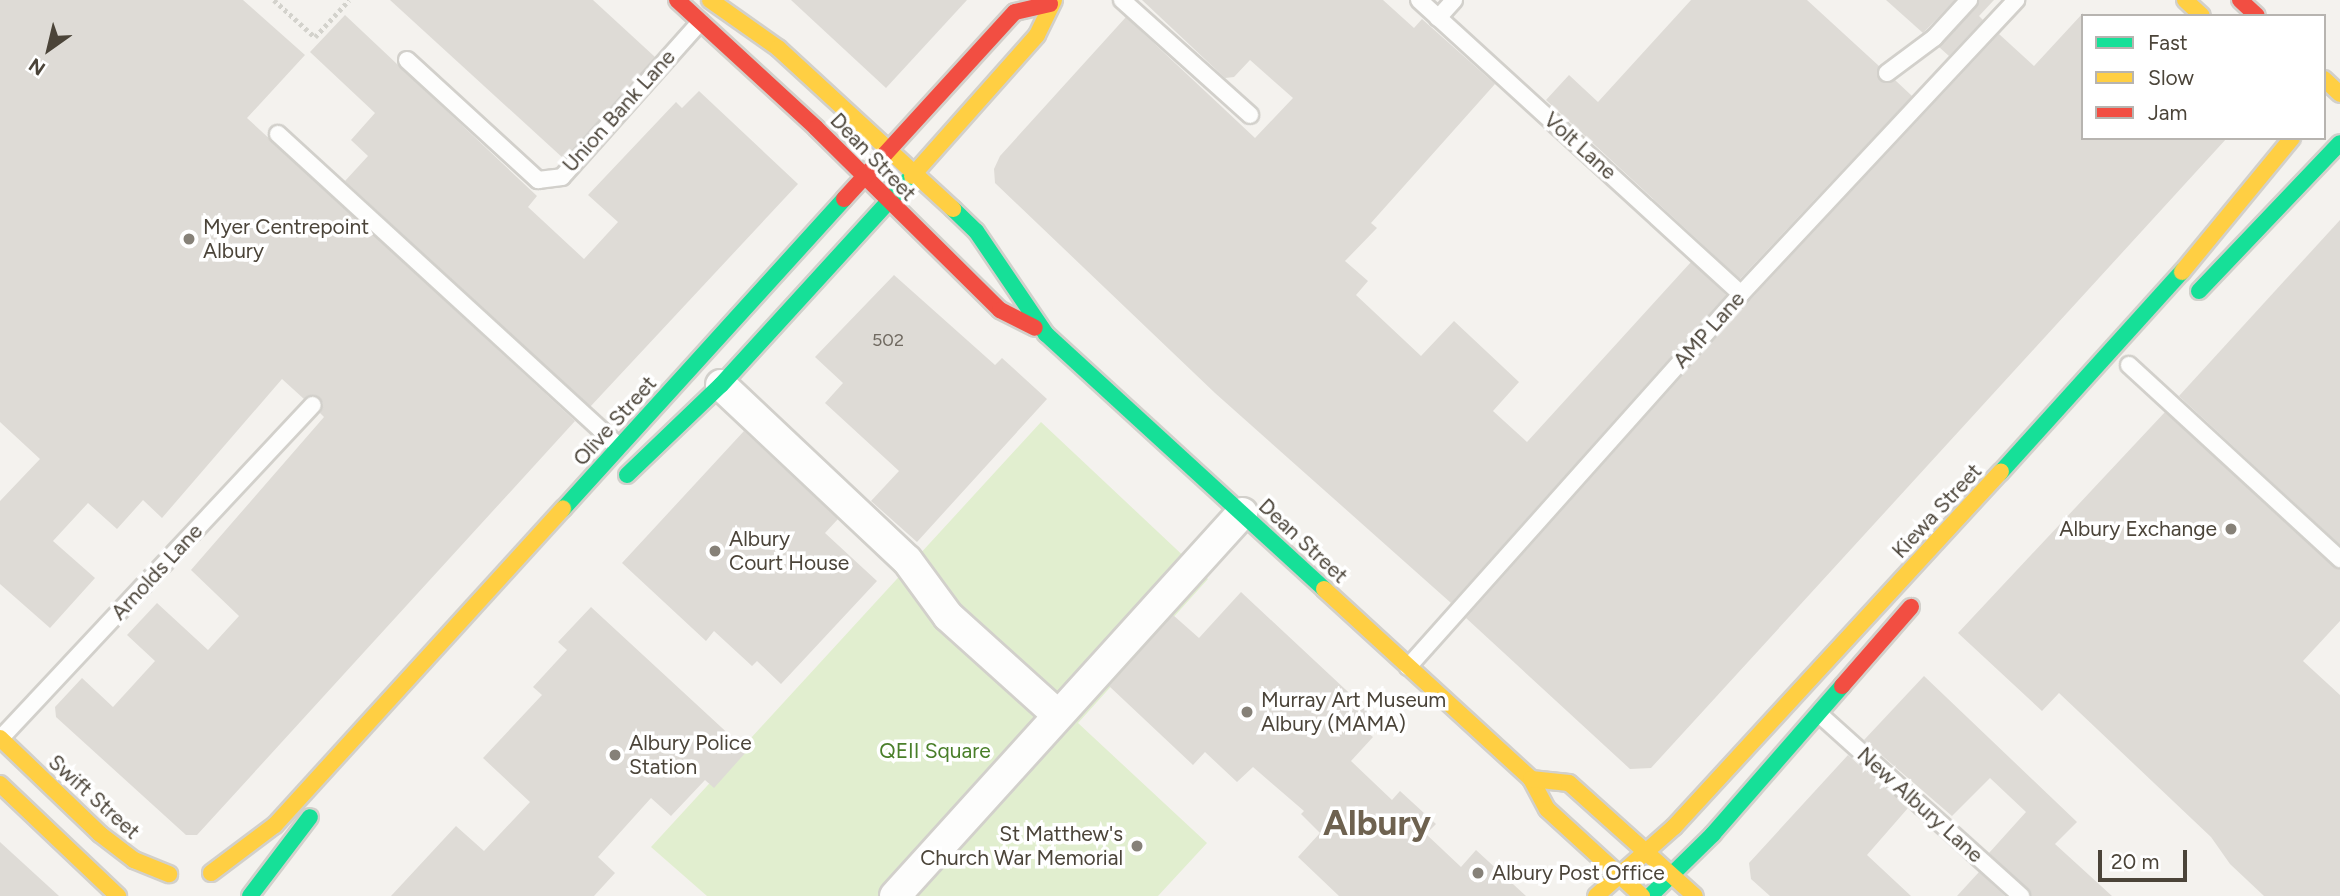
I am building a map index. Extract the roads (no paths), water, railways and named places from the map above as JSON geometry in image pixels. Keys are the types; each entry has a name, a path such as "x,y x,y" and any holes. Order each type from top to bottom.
{"street":[{"name":"Dean Street","path":"677,0 816,128 887,203 1000,310 1046,334"},
{"name":"Dean Street","path":"710,0 778,48 976,231 1046,334 1531,779 1547,809 1642,896"},
{"path":"2185,0 2200,14"},
{"path":"2240,0 2255,14"},
{"name":"Olive Street","path":"153,883 191,872 275,825 1014,12 1049,1"},
{"name":"Olive Street","path":"613,489 720,385 887,203 1037,35 1049,1"},
{"path":"2326,81 2340,94"},
{"path":"2186,304 2340,142 2326,129"},
{"name":"Kiewa Street","path":"1596,896 1617,873 1648,851 1797,694 2113,350 2208,244 2290,140"},
{"path":"2113,350 2129,365"},
{"path":"720,385 907,560 948,616 1058,715"},
{"path":"895,896 1242,513"},
{"path":"526,550 542,566"},
{"path":"1650,896 1674,876 1919,598"},
{"path":"1797,694 1819,714"},
{"name":"Swift Street","path":"0,739 100,834 134,860 191,872 242,896"},
{"path":"1531,779 1569,783 1648,851 1695,896"},
{"path":"0,784 118,896"},
{"path":"250,896 288,840 326,800"}],"lane":[{"path":"1122,0 1250,115"},
{"name":"Volt Lane","path":"1419,0 1741,293"},
{"path":"1437,18 1454,0"},
{"path":"1887,73 1934,37 1969,0"},
{"name":"AMP Lane","path":"1408,667 1741,293 2016,0"},
{"name":"Union Bank Lane","path":"407,60 538,180 562,177 701,22"},
{"path":"278,134 620,448"},
{"path":"2129,365 2340,559"},
{"name":"Arnolds Lane","path":"0,739 313,405"},
{"name":"New Albury Lane","path":"1819,714 2021,896"}],"place":[{"name":"Myer Centrepoint Albury","path":"189,239"},
{"name":"Albury Exchange","path":"2231,529"},
{"name":"Albury Court House","path":"715,551"},
{"name":"Murray Art Museum Albury (MAMA)","path":"1247,712"},
{"name":"Albury Police Station","path":"615,755"},
{"name":"St Matthew's Church War Memorial","path":"1137,846"},
{"name":"Albury Post Office","path":"1478,873"}],"district":[{"name":"Albury","path":"1377,823"}],"park label":[{"name":"QEII Square","path":"935,751"}]}
